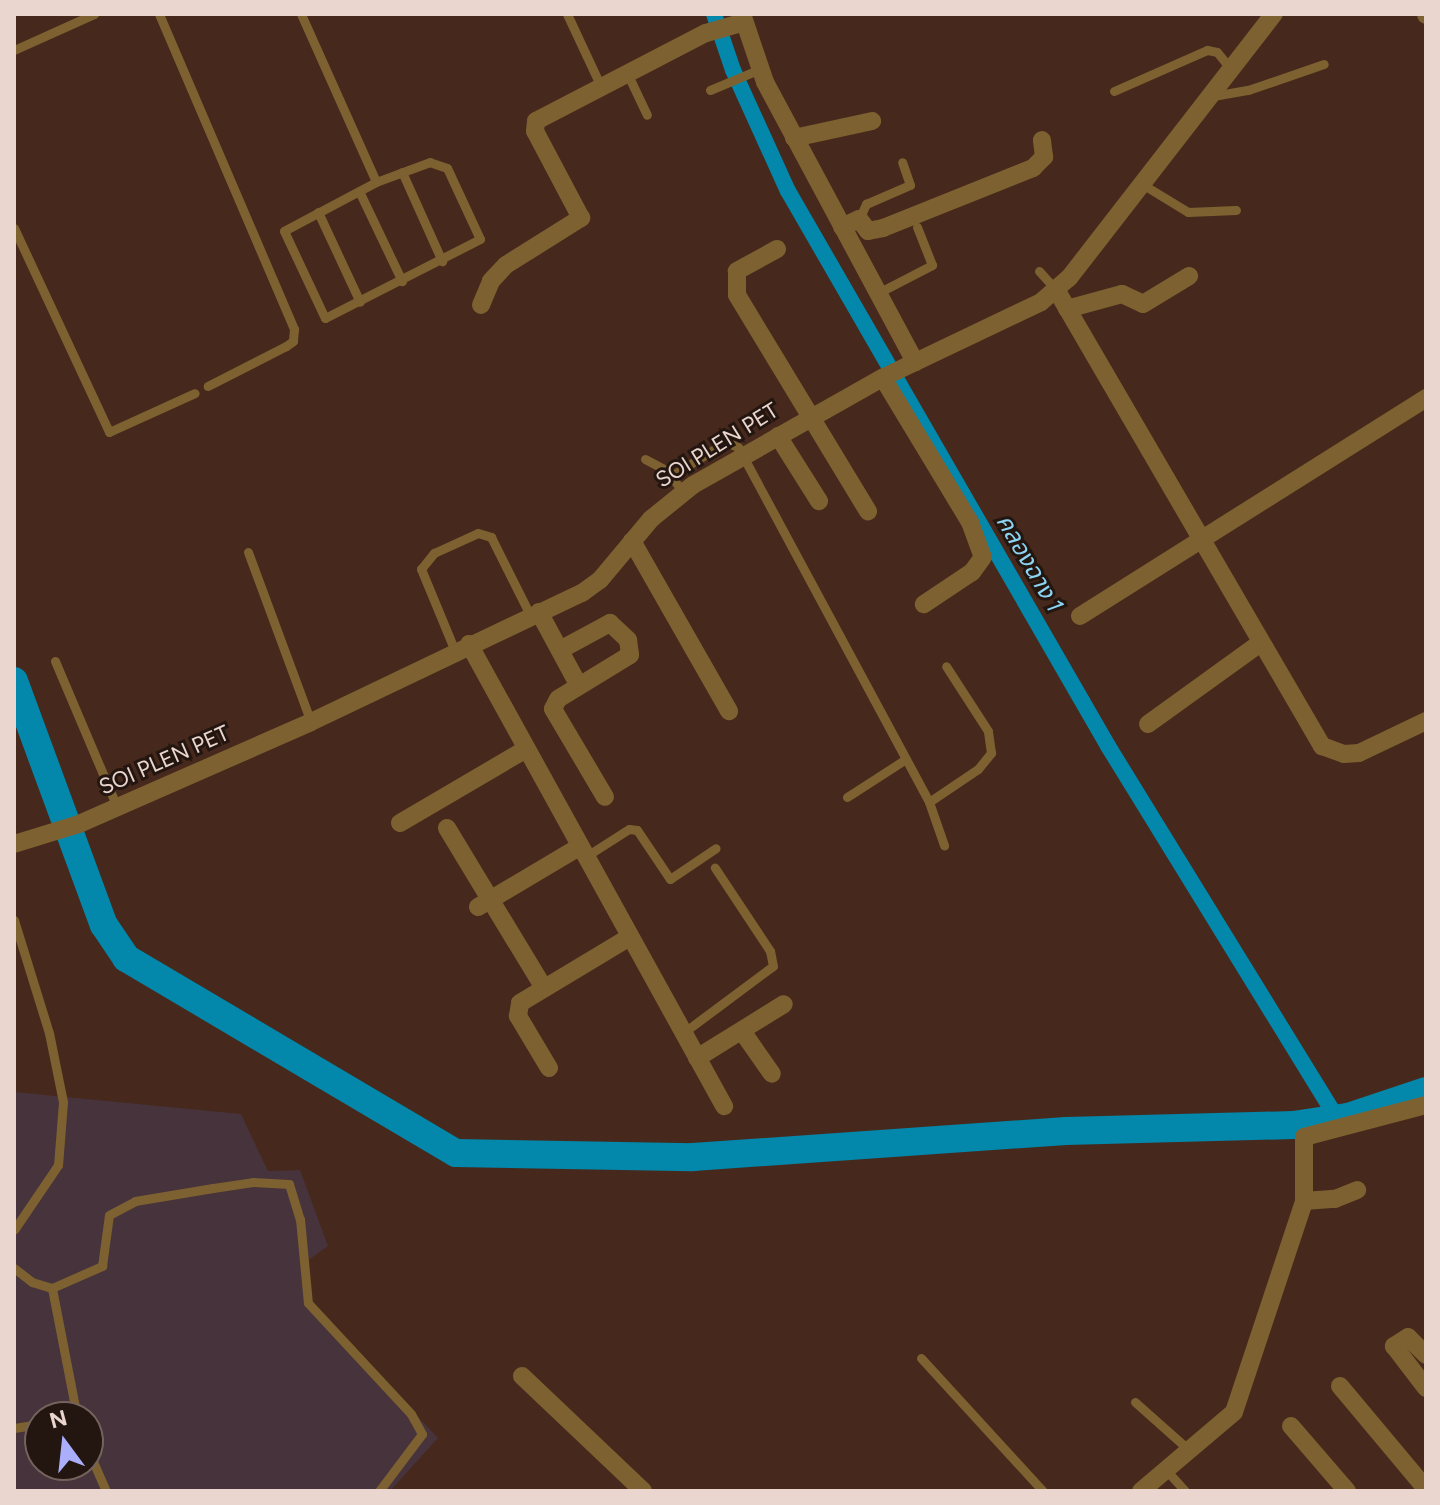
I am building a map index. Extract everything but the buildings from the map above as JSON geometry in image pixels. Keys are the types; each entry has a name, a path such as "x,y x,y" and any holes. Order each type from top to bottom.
{"street":[{"name":"SOI PLEN PET","path":"14,844 79,824 311,722 600,580 632,541 683,492 808,418 895,372 1020,314 1057,291 1274,14"},
{"path":"481,305 491,281 506,265 581,218 534,125 716,29 740,20 756,71 794,138 851,223 878,293 895,372 970,522 983,557 972,572 924,604"},
{"path":"794,138 872,121"},
{"path":"851,223 868,231 883,228 1033,168 1044,157 1042,140"},
{"path":"777,249 742,267 734,285 808,418 868,511"},
{"path":"1067,309 1122,294 1143,304 1189,276"},
{"path":"1057,291 1198,541 1314,736 1332,751 1359,753 1426,721"},
{"path":"1080,616 1426,398"},
{"path":"778,436 819,501"},
{"path":"632,541 729,711"},
{"path":"535,614 560,650 579,686"},
{"path":"560,650 610,623 628,640 630,655 579,686 553,709 605,797"},
{"path":"1148,724 1259,644"},
{"path":"462,648 526,749 724,1106"},
{"path":"400,823 526,749"},
{"path":"447,828 484,903 544,988"},
{"path":"484,903 582,852"},
{"path":"549,1068 517,1010 544,988 630,937"},
{"path":"697,1058 784,1004"},
{"path":"742,1031 772,1074"},
{"path":"1141,1491 1234,1412 1304,1201 1304,1137 1426,1105"},
{"path":"1304,1201 1335,1199 1357,1190"},
{"path":"1426,1355 1408,1337 1394,1346 1426,1388"},
{"path":"522,1376 643,1491"},
{"path":"1340,1386 1426,1489"},
{"path":"1291,1426 1347,1491"}],"lane":[{"path":"14,50 94,14"},
{"path":"159,14 294,329 293,341 286,346 208,386"},
{"path":"301,14 376,182"},
{"path":"567,14 597,78"},
{"path":"1114,91 1207,50 1217,52 1231,69"},
{"path":"1209,96 1248,90 1324,64"},
{"path":"710,90 756,71"},
{"path":"628,75 647,115"},
{"path":"430,162 447,168 480,236 479,242 331,318 322,316 291,254 284,231 376,182 430,162"},
{"path":"851,223 866,204 910,185 902,162"},
{"path":"402,172 442,261"},
{"path":"1142,184 1188,212 1236,210"},
{"path":"359,191 402,281"},
{"path":"318,212 360,302"},
{"path":"878,293 932,265 917,227"},
{"path":"14,228 105,428 114,432 195,393"},
{"path":"1039,271 1057,291"},
{"path":"671,476 726,442 744,456 929,802 944,845"},
{"path":"645,459 671,476 683,492"},
{"path":"462,648 421,569 445,548 478,533 491,537 535,614"},
{"path":"248,552 311,722"},
{"path":"55,661 117,807"},
{"path":"929,802 978,769 991,753 988,731 946,666"},
{"path":"847,797 906,759"},
{"path":"582,852 629,829 637,830 670,879 716,848"},
{"path":"683,1033 773,966 770,951 715,868"},
{"path":"14,920 49,1033 63,1102 58,1165 14,1230"},
{"path":"14,1268 32,1282 52,1288 102,1266 109,1215 118,1206 253,1182 289,1184 300,1219 308,1303 411,1414 422,1434 379,1491"},
{"path":"52,1288 74,1401"},
{"path":"921,1358 1043,1491"},
{"path":"1135,1402 1190,1451"},
{"path":"1167,1471 1185,1491"}],"shaded area":[{"path":"14,1092 241,1114 268,1171 300,1170 328,1246 307,1261 308,1301 438,1438 390,1491 14,1491"}],"waterway":[{"name":"คลองฉาง 1","path":"714,14 733,70 788,191 1108,746 1337,1118"},
{"path":"14,681 104,925 126,958 456,1153 693,1157 1066,1131 1293,1125 1348,1117 1426,1091"}]}
